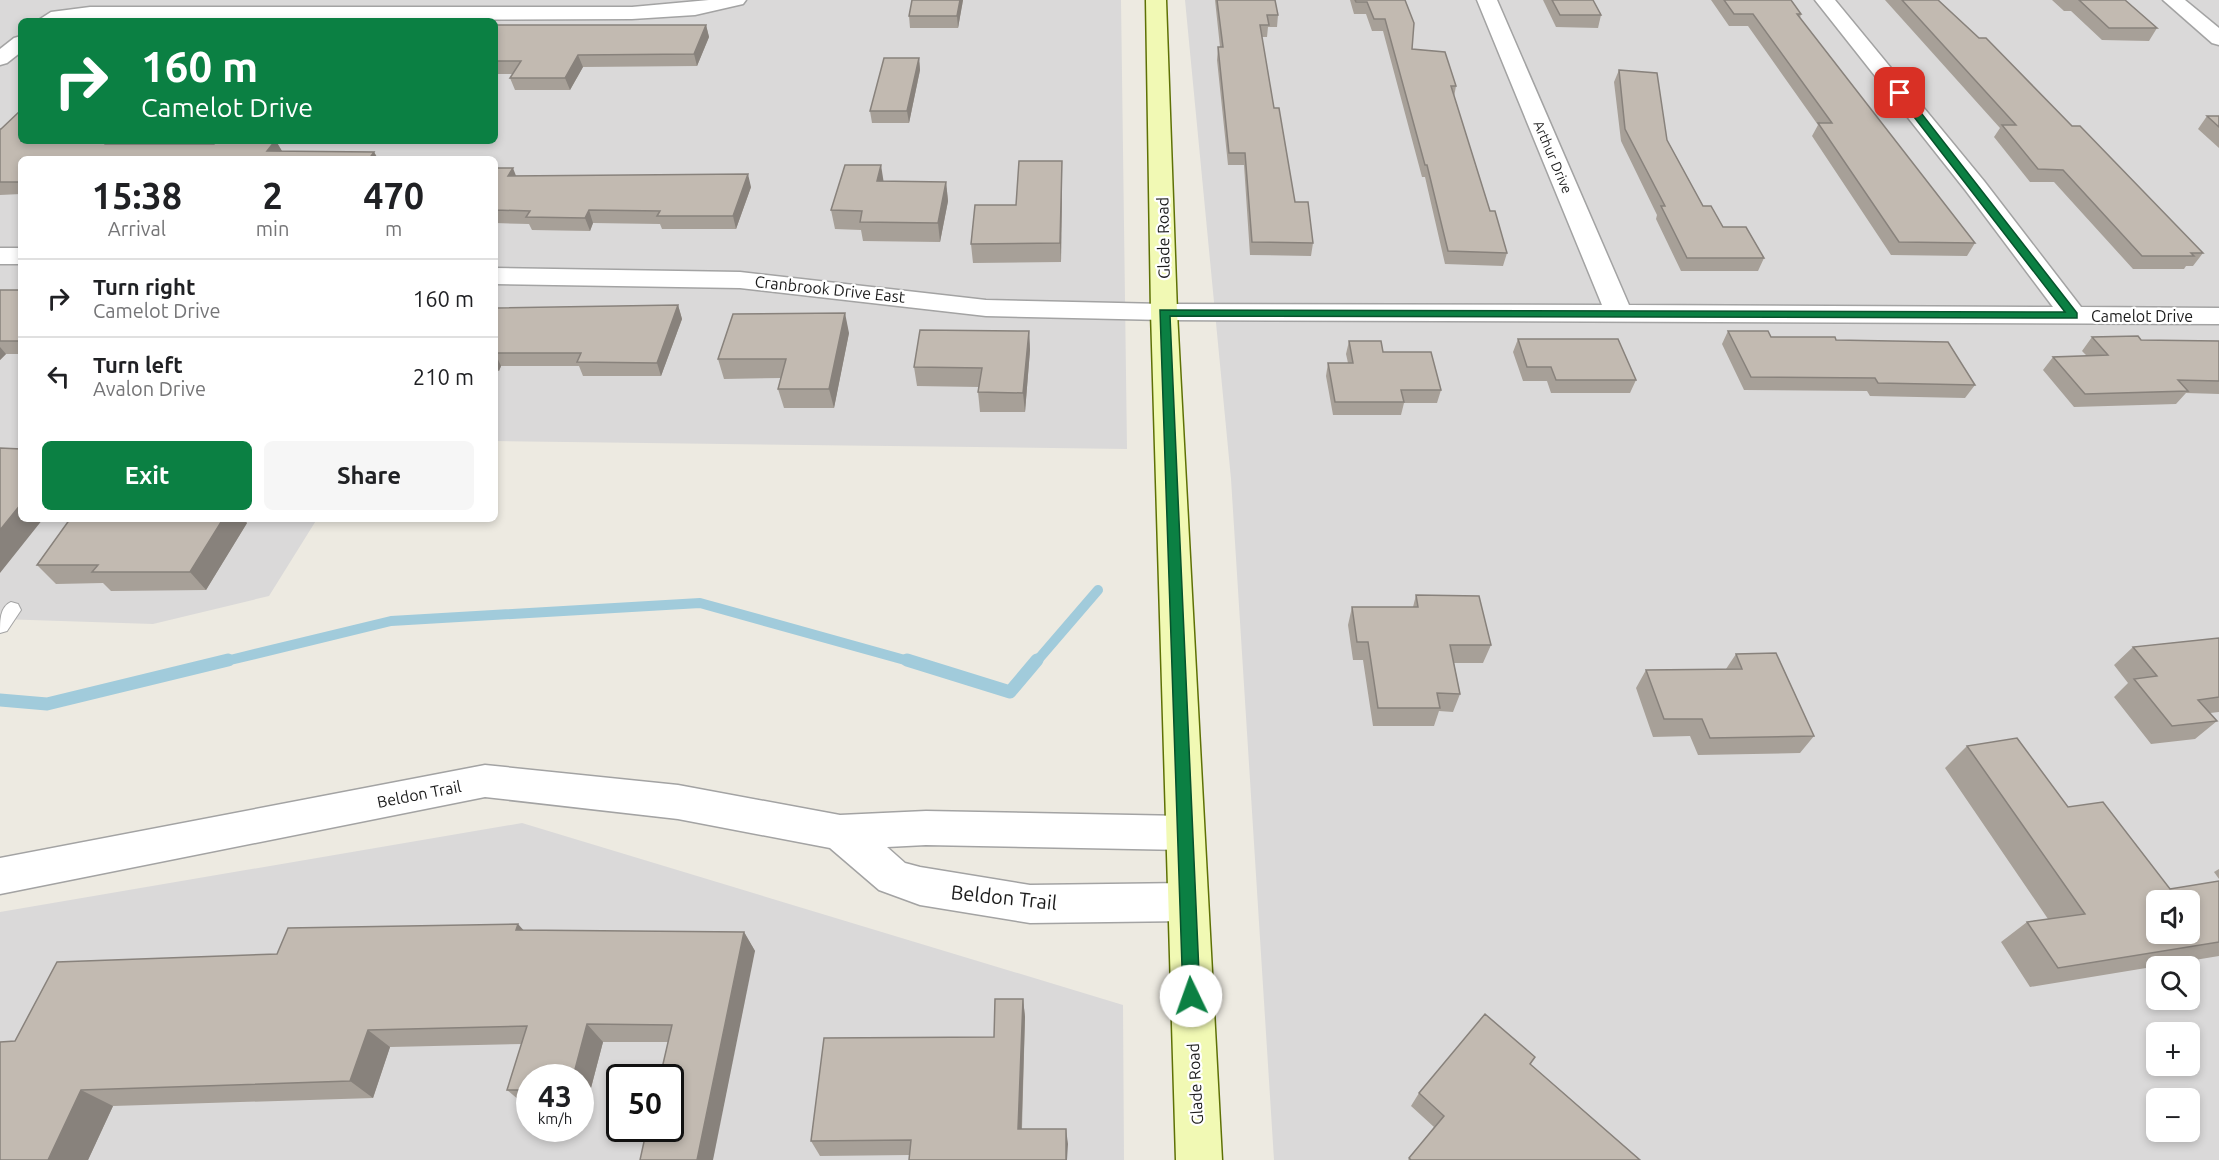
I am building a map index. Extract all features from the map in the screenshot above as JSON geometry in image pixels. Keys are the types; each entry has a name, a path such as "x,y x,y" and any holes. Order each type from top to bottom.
{"main road":[{"name":"Glade Road","path":"1156,0 1164,312 1199,1160"}],"street":[{"path":"61,18 90,13 632,13 695,9 736,0"},
{"name":"Arthur Drive","path":"1487,0 1618,314"},
{"path":"1825,0 1976,186 2073,315"},
{"path":"2174,0 2219,39"},
{"path":"0,59 18,44"},
{"path":"0,256 18,256"},
{"name":"Cranbrook Drive East","path":"498,276 740,279 986,308 1164,312"},
{"name":"Camelot Drive","path":"1164,312 2219,316"},
{"name":"Beldon Trail","path":"0,876 485,781 678,802 840,832 926,828 1184,833"},
{"name":"Beldon Trail","path":"840,832 893,877 920,886 1030,904 1187,902"}],"shaded area":[{"path":"0,0 1121,0 1127,449 498,441 498,156 18,156 18,522 315,522 269,596 153,624 0,619"},
{"path":"1185,0 2219,0 2219,1160 1274,1160 1231,479"},
{"path":"522,823 1123,1005 1124,1160 0,1160 0,912"}],"building":[{"path":"912,0 960,0 957,16 909,16"},
{"path":"1217,0 1275,0 1278,15 1267,15 1269,25 1260,25 1274,108 1279,108 1295,202 1308,202 1313,243 1252,242 1245,153 1229,153 1218,47 1223,47"},
{"path":"1355,0 1405,0 1414,23 1412,49 1445,52 1456,86 1451,86 1490,211 1495,211 1507,253 1448,251 1427,165 1425,165 1385,19 1374,19 1367,2 1356,2"},
{"path":"1552,0 1593,0 1601,15 1560,15"},
{"path":"1724,0 1791,0 1801,14 1797,14 1975,243 1899,242 1818,123 1832,123 1753,14 1734,14"},
{"path":"1902,0 1938,0 1979,38 1986,38 2072,126 2080,126 2203,253 2191,253 2194,256 2142,256 2063,170 2038,169 2002,125 2016,125"},
{"path":"2079,0 2125,0 2157,28 2109,28"},
{"path":"498,25 706,25 694,54 578,55 565,78 510,78 521,61 498,61"},
{"path":"884,58 919,58 907,111 870,111"},
{"path":"1619,70 1657,73 1667,140 1703,206 1711,206 1723,227 1746,227 1764,258 1687,258 1661,206 1665,206 1625,129"},
{"path":"18,113 18,144 273,144 267,151 374,152 371,156 18,156 18,182 0,182 1,129"},
{"path":"2207,116 2219,116 2219,127"},
{"path":"1019,161 1062,161 1060,243 971,244 975,205 1016,205"},
{"path":"845,165 881,165 877,181 946,182 938,223 860,222 862,211 831,210"},
{"path":"498,168 513,168 508,176 748,174 733,216 657,216 660,211 589,210 585,218 526,217 530,211 498,210"},
{"path":"0,290 18,290 18,341 0,341"},
{"path":"678,305 657,363 577,362 581,353 498,353 498,308"},
{"path":"845,313 829,389 778,389 786,359 718,359 733,314"},
{"path":"920,330 1029,331 1023,393 978,392 982,368 914,367"},
{"path":"1728,331 1768,331 1771,337 1835,337 1836,340 1948,342 1975,385 1878,383 1875,378 1751,377"},
{"path":"2138,336 2141,340 2219,341 2219,381 2178,380 2188,391 2085,394 2053,357 2108,355 2092,337"},
{"path":"1518,339 1618,339 1636,380 1556,380 1551,367 1527,367"},
{"path":"1349,341 1381,341 1383,352 1431,352 1441,390 1401,390 1404,402 1335,402 1328,363 1353,363"},
{"path":"0,448 18,449 18,508 0,530"},
{"path":"68,522 221,522 190,572 92,572 98,565 37,565"},
{"path":"1416,595 1479,596 1491,645 1450,645 1460,694 1437,693 1440,708 1378,708 1368,642 1357,642 1352,607 1418,607"},
{"path":"2219,638 2219,697 2198,700 2217,721 2172,726 2134,679 2157,676 2133,647"},
{"path":"1776,653 1814,736 1710,738 1702,719 1664,719 1646,670 1742,669 1736,654"},
{"path":"2017,738 2068,807 2103,802 2170,889 2219,881 2219,942 2058,968 2027,922 2085,914 1967,746"},
{"path":"518,924 516,930 744,932 697,1160 640,1160 644,1142 684,1142 684,1064 663,1064 672,1025 587,1024 576,1064 516,1064 516,1090 507,1090 527,1026 368,1030 350,1081 81,1090 48,1160 0,1160 0,1042 15,1041 57,962 277,954 288,928"},
{"path":"995,999 1023,999 1018,1129 1066,1129 1066,1160 909,1160 911,1140 811,1141 824,1038 994,1037"},
{"path":"1485,1014 1535,1057 1530,1064 1640,1160 1411,1160 1409,1158 1444,1116 1419,1093"}],"waterway":[{"path":"1036,662 1098,590"},
{"path":"222,662 391,621 700,603 912,662"},
{"path":"0,700 47,704 228,660"},
{"path":"907,660 1010,692 1037,660"}],"route":[{"path":"1191,996 1164,312 2073,315 1976,186 1900,93"}]}
